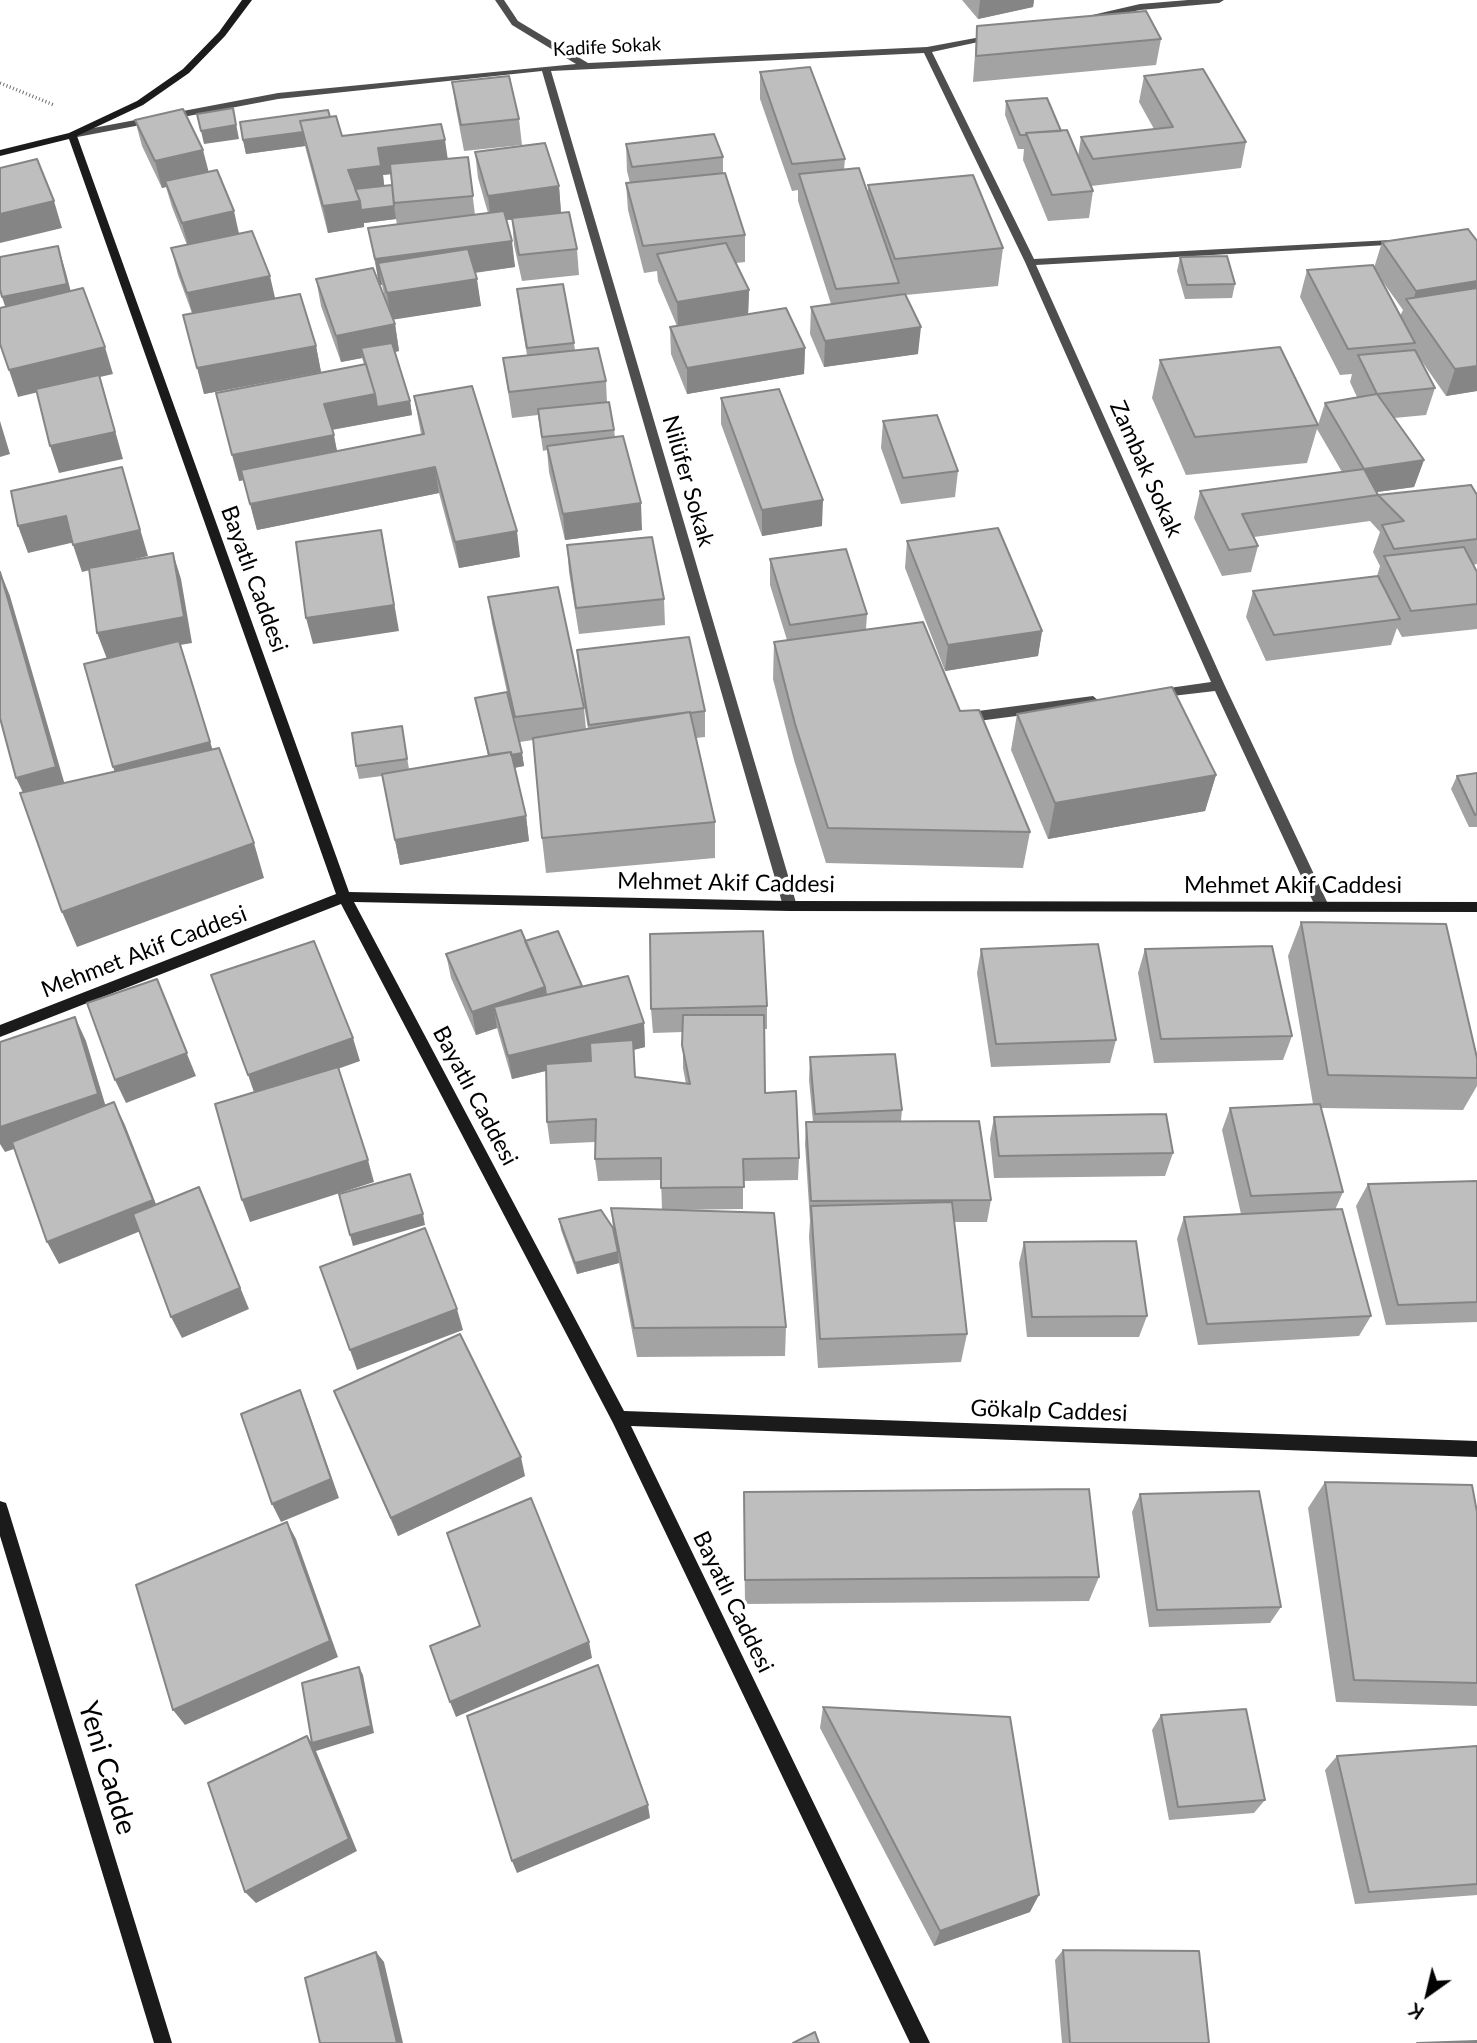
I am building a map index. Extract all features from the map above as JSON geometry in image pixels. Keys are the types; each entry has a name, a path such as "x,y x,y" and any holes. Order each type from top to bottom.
{"street":[{"path":"72,135 140,103 186,71 222,34 247,0"},
{"path":"499,0 515,23 586,66"},
{"path":"1073,20 1140,7 1219,0"},
{"name":"Kadife Sokak","path":"0,153 72,135 278,96 546,68 927,50 1007,34"},
{"name":"Zambak Sokak","path":"927,50 1030,262 1219,686 1322,906"},
{"name":"Nilüfer Sokak","path":"546,68 790,906"},
{"name":"Bayatlı Caddesi","path":"72,135 344,897 619,1418 919,2043"},
{"path":"1030,262 1387,242"},
{"path":"1139,696 1219,686"},
{"path":"978,716 1112,699"},
{"name":"Mehmet Akif Caddesi","path":"0,1031 344,897 790,906 1477,907"},
{"name":"Gökalp Caddesi","path":"619,1418 1477,1449"},
{"name":"Yeni Cadde","path":"0,1509 163,2043"}],"path":[{"path":"0,83 94,123"}],"building":[{"path":"1146,11 1161,39 976,56 977,26"},
{"path":"810,67 845,159 792,164 760,72"},
{"path":"1203,69 1246,142 1093,159 1081,137 1173,127 1144,76"},
{"path":"509,76 519,119 461,125 452,82"},
{"path":"1047,98 1061,131 1020,135 1006,101"},
{"path":"233,108 236,125 201,131 197,114"},
{"path":"183,109 203,150 155,161 135,120"},
{"path":"328,110 330,117 300,121 303,132 243,140 240,122"},
{"path":"336,116 342,136 441,124 445,140 378,148 381,166 348,170 360,201 323,206 300,121"},
{"path":"1067,130 1093,191 1052,195 1026,133"},
{"path":"714,134 723,157 632,167 626,144"},
{"path":"545,143 559,186 488,196 475,152"},
{"path":"468,157 473,196 394,203 390,164"},
{"path":"37,159 54,201 0,214 0,168"},
{"path":"859,168 899,283 836,289 799,174"},
{"path":"217,170 234,211 182,223 165,181"},
{"path":"725,173 745,235 643,246 626,183"},
{"path":"973,175 1003,248 895,259 868,185"},
{"path":"392,185 394,206 361,210 355,189"},
{"path":"504,211 512,241 375,259 368,228"},
{"path":"569,212 577,249 519,255 512,218"},
{"path":"1468,229 1477,241 1477,281 1416,291 1382,242"},
{"path":"252,231 270,276 187,293 171,248"},
{"path":"726,243 749,290 677,302 657,254"},
{"path":"58,246 67,284 2,297 0,257"},
{"path":"468,249 477,279 387,293 378,263"},
{"path":"1227,256 1235,284 1187,285 1180,257"},
{"path":"1373,265 1415,343 1348,349 1307,270"},
{"path":"373,268 395,324 336,336 316,279"},
{"path":"563,284 574,343 527,348 517,289"},
{"path":"83,288 105,347 9,370 0,344 0,308"},
{"path":"1477,288 1477,366 1455,369 1406,299"},
{"path":"300,294 316,346 197,368 183,315"},
{"path":"905,294 921,327 825,341 811,307"},
{"path":"786,308 805,348 687,368 670,327"},
{"path":"392,343 410,401 377,407 361,348"},
{"path":"1280,347 1318,425 1195,437 1160,360"},
{"path":"598,348 606,381 509,392 503,358"},
{"path":"1415,350 1435,388 1377,394 1358,355"},
{"path":"366,364 375,394 324,404 334,435 232,455 216,393"},
{"path":"99,375 115,432 50,446 36,389"},
{"path":"472,386 517,531 455,542 435,467 250,504 241,470 424,434 414,396"},
{"path":"779,389 823,500 762,510 721,398"},
{"path":"1377,394 1424,460 1364,469 1325,403"},
{"path":"609,402 614,430 542,437 538,409"},
{"path":"937,415 958,471 903,478 883,421"},
{"path":"623,436 641,503 563,514 547,446"},
{"path":"122,467 140,530 73,545 66,516 18,526 11,491"},
{"path":"1364,469 1378,495 1242,514 1258,546 1229,550 1200,491"},
{"path":"1471,485 1477,495 1477,539 1394,549 1382,525 1404,521 1378,495"},
{"path":"998,528 1042,631 948,645 907,541"},
{"path":"381,530 394,605 306,618 296,542"},
{"path":"652,537 664,599 576,608 567,545"},
{"path":"1464,547 1477,572 1477,604 1411,611 1384,556"},
{"path":"846,549 867,614 790,625 770,559"},
{"path":"173,553 184,617 97,633 89,568"},
{"path":"0,572 56,767 16,778 0,718"},
{"path":"1378,576 1400,619 1274,635 1253,591"},
{"path":"558,587 584,708 515,717 488,597"},
{"path":"923,622 960,711 979,710 1030,832 828,828 795,724 774,642"},
{"path":"689,637 705,711 589,725 577,650"},
{"path":"179,641 210,742 113,767 84,664"},
{"path":"1172,687 1216,775 1055,803 1017,714"},
{"path":"507,692 522,753 489,755 475,698"},
{"path":"690,712 715,822 542,838 533,738"},
{"path":"402,726 407,759 356,766 352,733"},
{"path":"219,748 254,843 62,912 20,793"},
{"path":"511,752 526,816 395,840 382,774"},
{"path":"1477,773 1477,814 1475,815 1457,776"},
{"path":"1301,922 1446,924 1477,1058 1477,1078 1328,1075"},
{"path":"521,930 545,987 472,1012 446,954"},
{"path":"558,931 582,986 546,995 525,941"},
{"path":"763,931 767,1006 651,1009 650,934"},
{"path":"314,941 353,1038 248,1075 211,975"},
{"path":"1098,944 1116,1040 996,1044 981,949"},
{"path":"1272,946 1292,1036 1161,1039 1145,949"},
{"path":"628,976 644,1023 508,1056 494,1007"},
{"path":"157,979 187,1053 115,1080 87,1003"},
{"path":"683,1015 764,1015 765,1093 796,1091 799,1158 743,1159 744,1187 661,1188 661,1158 595,1159 596,1119 547,1122 546,1064 591,1061 590,1043 633,1040 635,1077 690,1084 682,1045"},
{"path":"75,1017 98,1094 0,1127 0,1042"},
{"path":"895,1054 902,1110 815,1114 810,1057"},
{"path":"338,1067 368,1160 242,1200 215,1104"},
{"path":"114,1102 153,1200 47,1242 12,1142"},
{"path":"1320,1104 1343,1192 1251,1196 1230,1108"},
{"path":"1166,1114 1173,1153 999,1156 994,1117"},
{"path":"979,1121 991,1200 811,1201 806,1122"},
{"path":"410,1174 423,1214 350,1235 339,1194"},
{"path":"1477,1181 1477,1302 1398,1305 1368,1184"},
{"path":"199,1187 240,1288 171,1317 133,1214"},
{"path":"952,1202 967,1334 820,1339 811,1206"},
{"path":"611,1208 774,1213 786,1327 634,1328"},
{"path":"1342,1209 1371,1316 1207,1324 1184,1217"},
{"path":"601,1210 613,1228 618,1252 575,1263 559,1219"},
{"path":"425,1228 457,1309 350,1350 320,1267"},
{"path":"1136,1241 1147,1316 1032,1317 1024,1242"},
{"path":"460,1334 521,1457 391,1518 334,1391"},
{"path":"300,1390 331,1479 272,1504 241,1414"},
{"path":"1325,1482 1472,1485 1477,1512 1477,1683 1354,1680"},
{"path":"1089,1489 1099,1577 745,1580 744,1492"},
{"path":"1259,1491 1281,1607 1157,1610 1140,1494"},
{"path":"531,1498 589,1642 450,1702 430,1646 480,1626 447,1533"},
{"path":"287,1522 330,1641 173,1710 136,1585"},
{"path":"598,1665 648,1805 512,1861 467,1716"},
{"path":"359,1667 371,1726 312,1743 302,1683"},
{"path":"823,1707 1010,1717 1039,1895 940,1931"},
{"path":"1246,1709 1265,1800 1178,1807 1161,1715"},
{"path":"307,1736 349,1839 245,1892 208,1783"},
{"path":"1477,1746 1477,1884 1369,1892 1337,1756"},
{"path":"1063,1950 1199,1951 1209,2043 1070,2043"},
{"path":"376,1952 397,2043 320,2043 305,1978"},
{"path":"815,2032 819,2043 793,2043"},
{"path":"1477,2041 1477,2043 1417,2043"}]}
